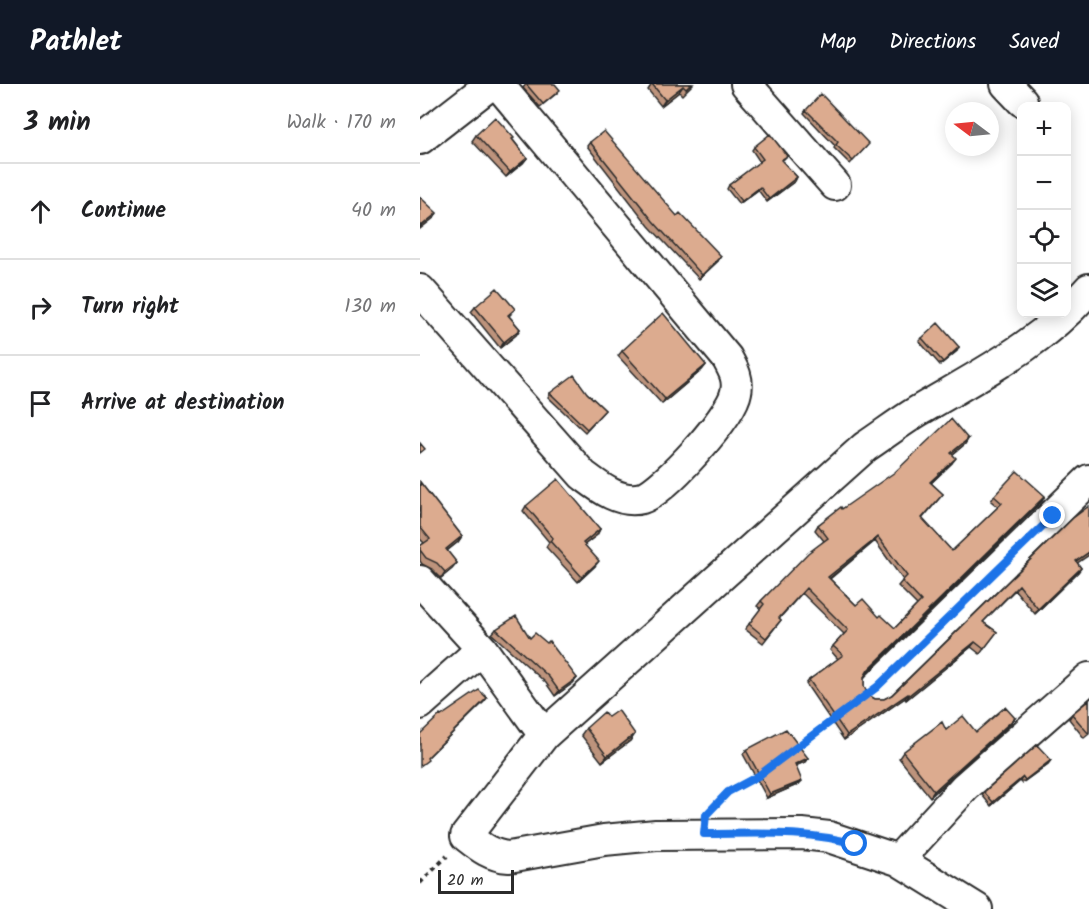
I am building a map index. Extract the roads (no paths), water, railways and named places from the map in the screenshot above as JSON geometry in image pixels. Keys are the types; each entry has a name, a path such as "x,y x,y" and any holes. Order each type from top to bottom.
{"street":[{"path":"420,139 491,84"},
{"path":"420,290 583,475 603,490 622,498 640,499 656,492 719,426 730,409 736,392 737,376 727,358 498,84"},
{"path":"746,84 835,185"},
{"path":"977,909 898,860 829,837 802,834 704,834 604,840 509,856 485,852 466,836 544,735 865,447 916,412 985,373 1028,345 1055,325 1089,290"},
{"path":"877,687 1089,480"},
{"path":"420,581 482,649 544,735"},
{"path":"420,704 482,649"},
{"path":"898,860 964,787 1089,678"}]}
